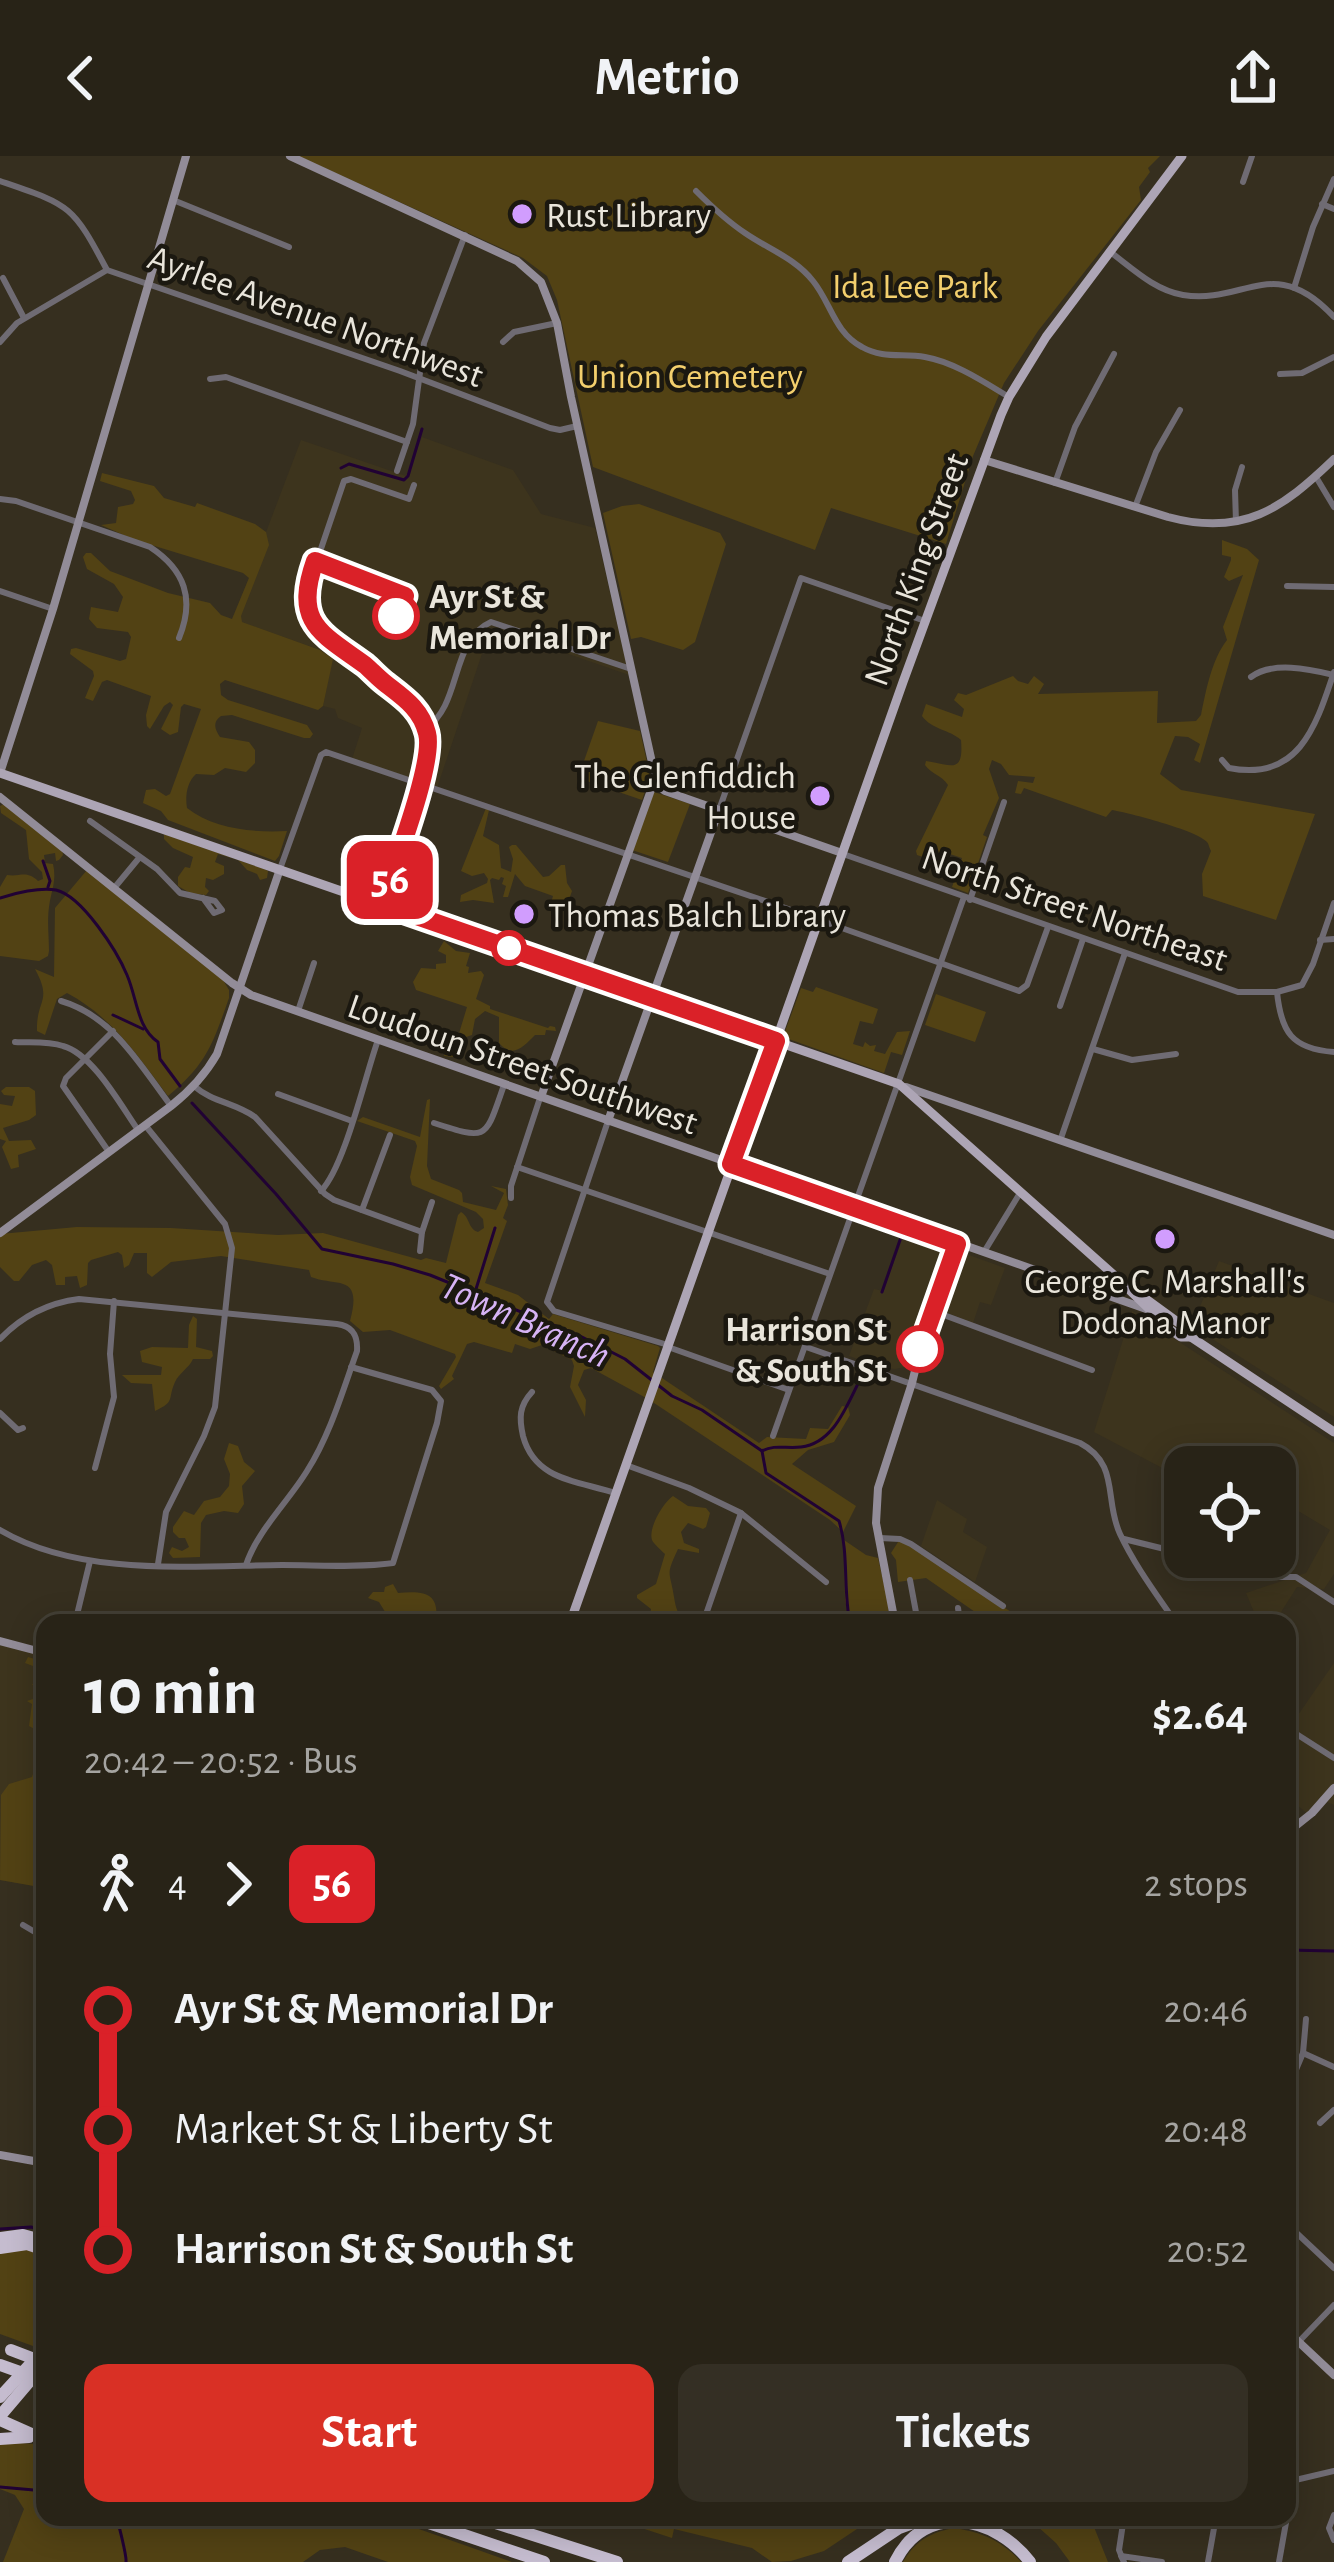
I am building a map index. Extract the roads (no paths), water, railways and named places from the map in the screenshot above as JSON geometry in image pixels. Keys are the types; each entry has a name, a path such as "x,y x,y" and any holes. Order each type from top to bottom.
{"highway":[{"path":"0,2238 36,2239"},
{"path":"0,2248 27,2244 36,2248"},
{"path":"4,2346 36,2359"},
{"path":"0,2397 36,2358"},
{"path":"0,2365 36,2378"},
{"path":"36,2374 0,2418 36,2436"},
{"path":"0,2439 36,2439"},
{"path":"438,2526 544,2562"},
{"path":"505,2526 617,2562"},
{"path":"848,2562 904,2526"},
{"path":"895,2562 916,2534 932,2526"},
{"path":"981,2526 997,2532 1034,2562"},
{"path":"993,2526 1026,2546 1034,2562"}],"main road":[{"name":"North King Street","path":"573,1614 1009,397 1046,337 1182,156"},
{"path":"0,773 899,1084 924,1101 1020,1193 1174,1326"},
{"path":"1115,1276 1147,1309 1187,1329 1191,1337 1334,1432"}],"street":[{"path":"0,773 79,524 186,156"},
{"path":"290,156 529,269 545,290 557,323 657,785 842,853"},
{"path":"1243,182 1252,156"},
{"path":"1294,289 1334,178"},
{"name":"Ayrlee Avenue Northwest","path":"0,181 52,199 74,213 107,270 555,430 578,426"},
{"path":"695,191 743,232 805,271 855,344 880,355 939,360 1009,397"},
{"path":"173,200 289,247"},
{"path":"1322,204 1334,209"},
{"path":"397,471 413,424 424,343 465,235"},
{"path":"1109,251 1153,284 1180,294 1201,296 1282,285 1318,302 1334,316"},
{"path":"0,342 24,318 107,270"},
{"path":"3,278 24,318"},
{"path":"503,342 514,332 557,323"},
{"path":"1055,483 1075,428 1114,354"},
{"path":"1280,374 1302,373 1334,357"},
{"path":"210,380 226,377 407,442"},
{"path":"1135,507 1156,452 1180,410"},
{"path":"984,460 1195,523 1236,522 1278,506 1334,459"},
{"path":"1236,522 1234,490 1242,467"},
{"path":"1316,477 1334,507"},
{"path":"387,905 437,749 436,731 425,706 413,694 332,643 316,627 308,604 311,572 344,481 351,479 409,499 414,485"},
{"path":"0,499 150,547 166,559 183,582 187,599 179,638"},
{"path":"789,1390 554,1311 547,1299 801,578 926,621"},
{"path":"1287,586 1334,587"},
{"path":"0,591 53,609"},
{"path":"430,726 442,715 472,639 491,622 631,669"},
{"path":"1222,760 1228,768 1254,771 1292,756 1311,733 1334,674 1263,669 1251,677"},
{"path":"0,1233 171,1106 194,1086 217,1054 323,752 1022,990 1028,986 1048,927"},
{"path":"512,1198 511,1186 540,1097 651,790 657,785"},
{"name":"Loudoun Street Southwest","path":"0,797 251,995 1120,1301"},
{"path":"773,1436 1004,802"},
{"path":"90,821 158,869 180,892 203,898"},
{"name":"North Street Northeast","path":"842,853 1226,989 1277,992"},
{"path":"114,886 137,857"},
{"path":"1334,902 1304,983 1277,992 1281,1017 1292,1038 1310,1048 1334,1052"},
{"path":"1060,1006 1083,939"},
{"path":"1320,940 1334,939"},
{"path":"1060,1141 1125,953"},
{"name":"Loudoun Street Southwest","path":"298,1012 314,963"},
{"path":"61,1001 113,1030 171,1106"},
{"path":"109,1152 63,1086 113,1030"},
{"path":"321,1191 331,1179 378,1040"},
{"path":"15,1042 63,1046 85,1059 229,1231 232,1248 213,1414 166,1513 158,1564"},
{"path":"1093,1049 1132,1060 1176,1054"},
{"path":"434,1123 472,1135 482,1131 491,1121 504,1085"},
{"path":"194,1086 204,1095 248,1111 334,1200 422,1232"},
{"path":"278,1094 352,1121"},
{"path":"924,1101 1060,1141 1334,1235"},
{"path":"362,1210 390,1135"},
{"path":"517,1167 830,1274"},
{"path":"983,1253 1020,1193"},
{"path":"420,1251 432,1202"},
{"path":"893,1614 876,1513 878,1488 957,1244"},
{"path":"0,1339 27,1316 54,1303 79,1299 344,1325 354,1332 358,1344 351,1367 315,1458 246,1565"},
{"path":"95,1468 114,1397 110,1354 114,1301"},
{"path":"1120,1301 1147,1309"},
{"path":"1120,1301 1174,1326"},
{"path":"933,1311 1092,1370"},
{"path":"805,1346 1092,1450 1106,1470 1122,1539 1170,1614"},
{"path":"0,1530 34,1546 90,1561 246,1565 395,1560 441,1401 432,1390 351,1367"},
{"path":"532,1392 520,1416 531,1455 561,1479 615,1493"},
{"path":"0,1413 18,1430 23,1428"},
{"path":"626,1465 741,1513 826,1582"},
{"path":"707,1614 741,1513"},
{"path":"880,1538 911,1544 1004,1606"},
{"path":"1122,1539 1164,1550"},
{"path":"77,1614 90,1561"},
{"path":"1296,1578 1334,1602"},
{"path":"910,1580 916,1614"},
{"path":"958,1608 959,1614"},
{"path":"0,1641 36,1651"},
{"path":"1296,1735 1334,1758"},
{"path":"1296,1826 1334,1788"},
{"path":"23,1925 36,1933"},
{"path":"1296,2070 1303,2053 1306,2019"},
{"path":"1303,2053 1334,2067"},
{"path":"1320,2123 1334,2110"},
{"path":"0,2155 36,2161"},
{"path":"1296,2232 1334,2268"},
{"path":"1296,2345 1334,2305"},
{"path":"1296,2339 1334,2375"},
{"path":"1296,2480 1334,2471"},
{"path":"1334,2515 1329,2528 1334,2540"},
{"path":"1123,2526 1122,2559 1162,2562"},
{"path":"1208,2562 1214,2526"},
{"path":"1280,2562 1285,2526"}],"waterway":[{"path":"341,468 349,464 404,480 422,429"},
{"path":"43,861 48,887"},
{"name":"Town Branch","path":"0,898 56,890 77,902 122,965 142,1021 158,1042 160,1059 180,1086"},
{"path":"113,1015 143,1029"},
{"name":"Town Branch","path":"192,1103 322,1249 430,1275 580,1336 625,1359 672,1396 702,1410 762,1451 766,1473 839,1521 849,1614"},
{"path":"476,1289 495,1228"},
{"path":"882,1292 900,1240"},
{"path":"762,1451 801,1447 823,1438 840,1419 863,1374"},
{"path":"1296,1950 1334,1951"},
{"path":"0,2229 36,2228"},
{"path":"0,2487 36,2490"},
{"path":"119,2526 126,2562"}],"place":[{"name":"Rust Library","path":"522,214"},
{"name":"Ayr St & Memorial Dr","path":"396,616"},
{"name":"The Glenfiddich House","path":"820,796"},
{"name":"Thomas Balch Library","path":"524,914"},
{"name":"George C. Marshall's Dodona Manor","path":"1165,1239"},
{"name":"Harrison St & South St","path":"920,1349"}],"park label":[{"name":"Ida Lee Park","path":"915,285"},
{"name":"Union Cemetery","path":"690,375"}]}
